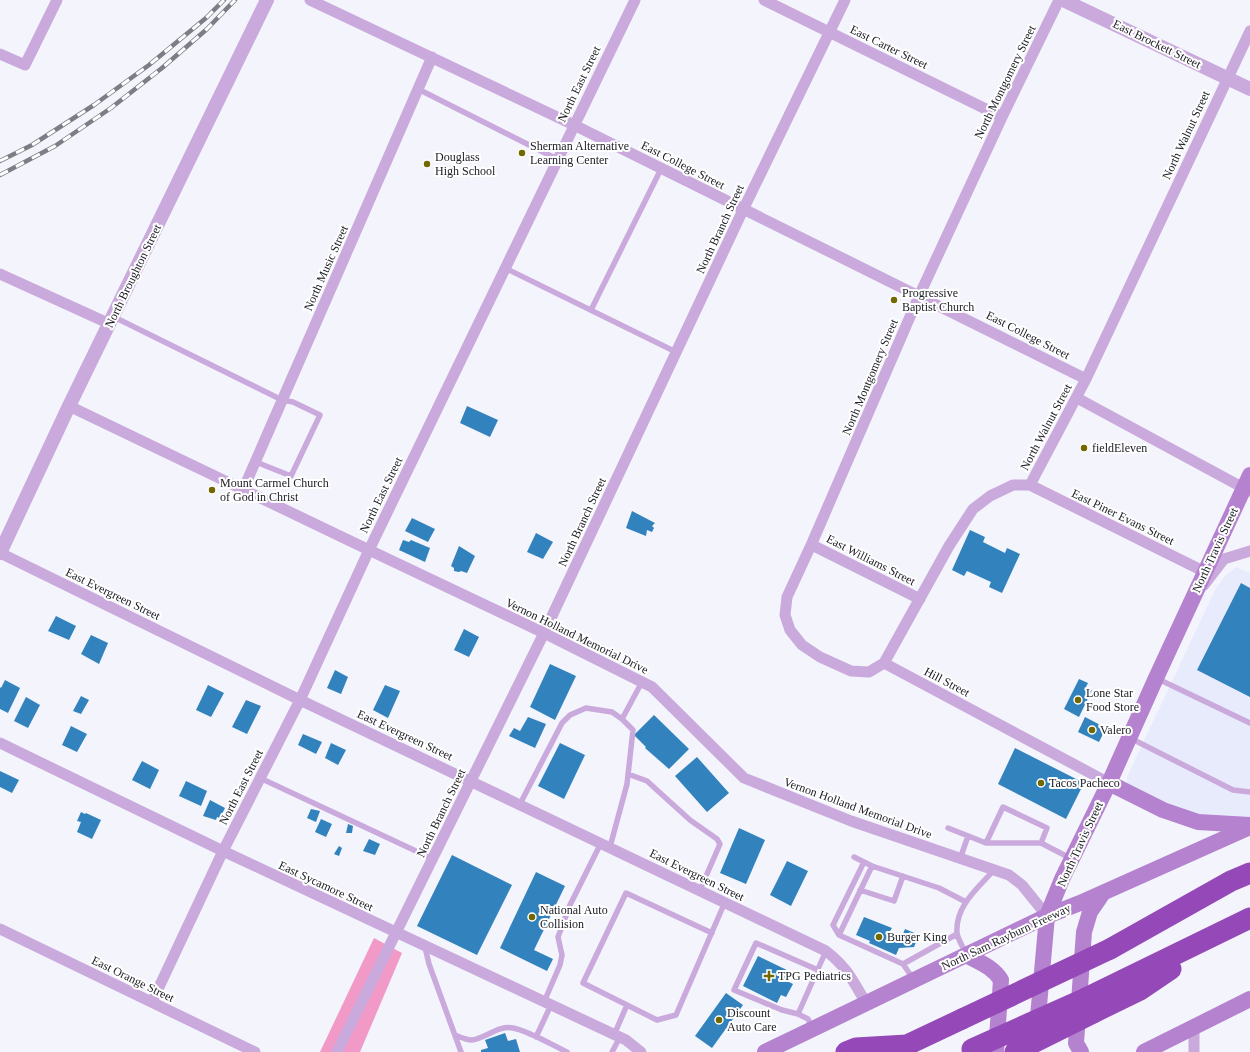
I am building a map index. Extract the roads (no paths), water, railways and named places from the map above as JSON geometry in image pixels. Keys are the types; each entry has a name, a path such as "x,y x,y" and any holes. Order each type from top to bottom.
{"highway":[{"path":"851,1050 900,1048 1110,949 1231,881 1250,873"},
{"path":"1015,1052 1090,1006 1241,922"},
{"path":"969,1050 1090,1006"}],"main road":[{"name":"North Travis Street","path":"1036,1052 1048,916 1072,859 1130,738 1205,572 1248,485"},
{"path":"1109,783 1163,810 1198,822 1250,826"},
{"name":"North Sam Rayburn Freeway","path":"766,1052 1048,916 1103,893 1250,826"},
{"path":"1081,1052 1076,1043 1084,932 1090,912 1103,893"},
{"path":"966,955 991,968 1001,980 996,1052"},
{"path":"1144,1052 1250,999"}],"street":[{"path":"0,54 25,65 57,0"},
{"name":"North Broughton Street","path":"0,553 267,0"},
{"name":"East College Street","path":"310,0 574,125 1086,379"},
{"name":"North East Street","path":"152,1002 223,851 300,700 369,550 635,0"},
{"name":"East Carter Street","path":"764,0 1002,117"},
{"name":"North Branch Street","path":"337,1052 544,633 743,210 845,0"},
{"name":"North Montgomery Street","path":"884,663 869,672 851,671 820,657 802,645 790,630 785,615 787,597 812,545 919,296 1002,117 1059,0"},
{"name":"East Brockett Street","path":"1063,0 1250,89"},
{"name":"North Walnut Street","path":"884,663 950,546 973,509 990,496 1013,485 1030,485 1077,398 1250,31"},
{"name":"North Music Street","path":"243,490 432,57"},
{"path":"0,274 112,320"},
{"path":"1077,398 1248,485"},
{"name":"Vernon Holland Memorial Drive","path":"70,406 544,633 652,687 744,778 851,821 1009,875 1022,885 1048,916"},
{"name":"East Piner Evans Street","path":"1030,485 1205,572"},
{"name":"East Williams Street","path":"812,545 920,599"},
{"path":"1192,601 1224,559 1250,551"},
{"name":"East Evergreen Street","path":"0,553 300,700 826,951 844,967 866,1003"},
{"name":"Hill Street","path":"884,663 1109,783"},
{"name":"East Sycamore Street","path":"0,742 223,851 617,1036 641,1052"},
{"name":"East Orange Street","path":"0,929 255,1052"},
{"path":"1194,1027 1194,1052"}],"lane":[{"path":"418,88 557,160"},
{"path":"591,310 661,169"},
{"path":"505,268 676,352"},
{"path":"112,320 282,400 293,402 320,414 291,476 256,462"},
{"path":"1156,678 1250,723"},
{"path":"622,719 642,682"},
{"path":"520,804 562,722 570,715 586,708 612,712 633,730 627,784 606,845 570,906 558,937 562,955 560,965 536,1037"},
{"path":"1130,738 1233,790 1250,792"},
{"path":"628,774 648,781 690,820 717,839 720,844 700,890"},
{"path":"260,778 432,859"},
{"path":"986,843 1003,807 1048,828 1041,843"},
{"path":"948,828 986,843 1041,843 1072,859"},
{"path":"960,859 968,836"},
{"path":"854,857 872,866 939,888 966,902"},
{"path":"864,862 833,925 840,935 903,964 914,980"},
{"path":"840,935 872,866"},
{"path":"966,955 957,934 959,918 966,902 994,870"},
{"path":"860,890 894,901 903,876"},
{"path":"712,933 626,894 583,983 657,1020 676,1014 712,933 725,902"},
{"path":"903,964 957,934"},
{"path":"813,1029 808,1019 798,1014 782,1010 734,990 756,943 818,970"},
{"path":"425,947 429,964 461,1052"},
{"path":"798,1014 826,951"},
{"path":"612,1052 627,1005"},
{"path":"455,1035 473,1040 502,1028 513,1028 567,1052"}],"railway":[{"path":"0,161 32,145 94,105 149,65 206,18 224,0"},
{"path":"0,175 55,146 111,108 162,68 207,29 235,0"}],"place":[{"name":"Sherman Alternative Learning Center","path":"522,153"},
{"name":"Douglass High School","path":"427,164"},
{"name":"Progressive Baptist Church","path":"894,300"},
{"name":"fieldEleven","path":"1084,448"},
{"name":"Mount Carmel Church of God in Christ","path":"212,490"},
{"name":"Lone Star Food Store","path":"1078,700"},
{"name":"Valero","path":"1092,730"},
{"name":"Tacos Pacheco","path":"1041,783"},
{"name":"National Auto Collision","path":"532,917"},
{"name":"Burger King","path":"879,937"},
{"name":"TPG Pediatrics","path":"769,976"},
{"name":"Discount Auto Care","path":"719,1020"}]}
